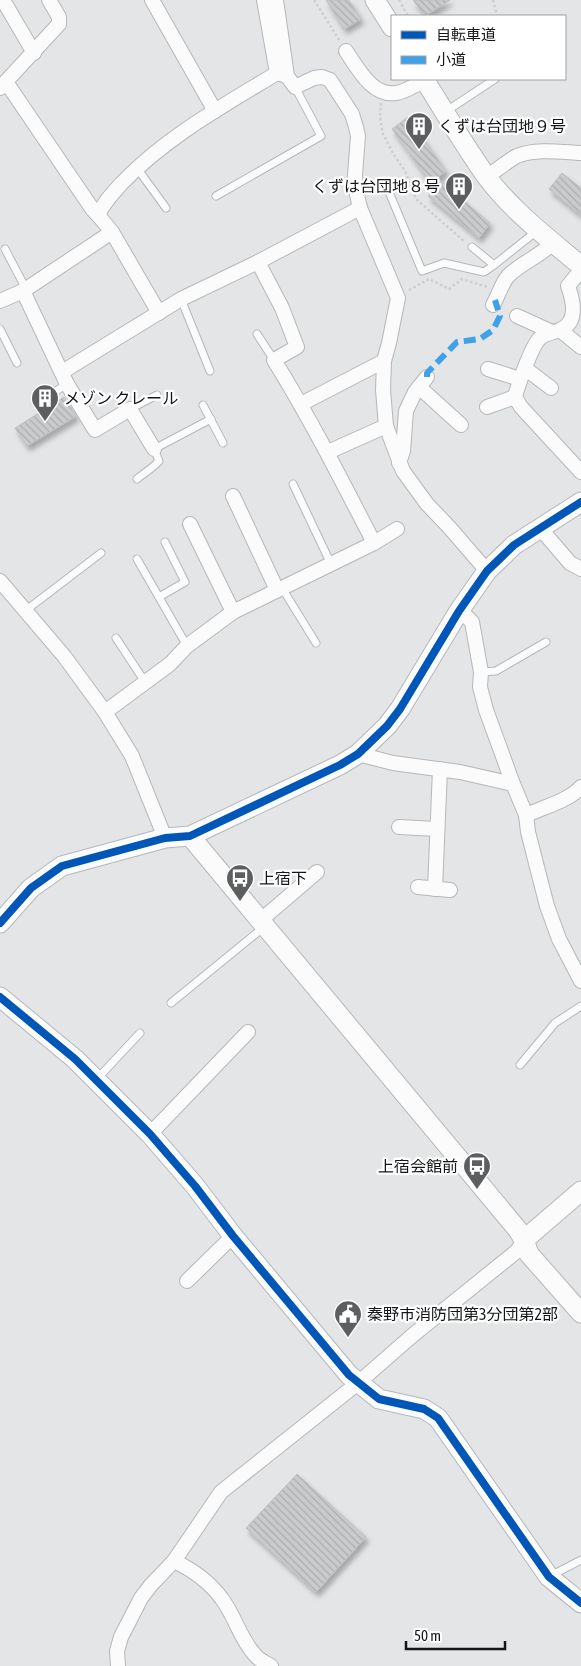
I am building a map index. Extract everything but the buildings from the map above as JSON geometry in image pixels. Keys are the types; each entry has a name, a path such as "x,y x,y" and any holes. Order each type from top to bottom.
{"street":[{"path":"3,0 34,52"},
{"path":"49,0 59,17 59,24 3,85 92,210 98,214 112,232 159,313"},
{"path":"152,0 215,111"},
{"path":"264,0 286,79"},
{"path":"276,0 286,79"},
{"path":"375,0 391,25"},
{"path":"346,51 365,78 384,91 395,93 423,80"},
{"path":"98,214 103,204 137,168 172,139 215,111 286,79 322,77 330,80 352,114 358,136 355,175 360,208 397,296 384,361 383,390 386,426 402,471 427,504 487,571"},
{"path":"426,80 444,112 487,177 508,201 538,230 581,266"},
{"path":"487,177 516,156 527,153 551,151 581,153"},
{"path":"65,378 181,299 258,262 360,208"},
{"path":"0,301 25,290 112,232"},
{"path":"493,305 507,277 553,243"},
{"path":"258,262 282,308 297,347 274,360 328,452 374,543"},
{"path":"515,397 538,340 570,321 574,313 568,286 581,270"},
{"path":"25,290 65,378 95,430 130,409 154,449"},
{"path":"517,316 555,331 581,347"},
{"path":"301,404 384,361"},
{"path":"488,369 523,374 551,388"},
{"path":"399,463 403,451 406,411 423,382 446,420 461,425"},
{"path":"487,407 515,397"},
{"path":"515,397 521,407 581,472"},
{"path":"328,452 386,426"},
{"path":"233,496 280,589"},
{"path":"0,924 31,888 62,866 165,838 190,836 358,754 387,726 400,709 459,611 487,571 514,545 581,502"},
{"path":"190,524 233,612"},
{"path":"104,712 170,664 187,646 233,612 374,543 397,528"},
{"path":"540,528 570,563 581,569"},
{"path":"0,581 64,656 104,712 132,756 165,838"},
{"path":"459,611 472,622 481,672 480,687 486,710 526,815 528,832 547,906 559,938 581,981"},
{"path":"358,754 392,763 460,772 513,784"},
{"path":"435,889 440,769"},
{"path":"526,815 580,791"},
{"path":"398,827 437,829"},
{"path":"190,836 524,1240 529,1254 581,1313"},
{"path":"263,923 317,872"},
{"path":"418,887 450,890"},
{"path":"0,997 75,1059 150,1134 196,1186 233,1236 358,1383 380,1399 424,1409 438,1418 549,1577 581,1603"},
{"path":"150,1134 248,1032"},
{"path":"118,1666 117,1651 129,1619 141,1598 150,1585 174,1560 221,1492 358,1383 413,1335 517,1251 524,1240 581,1191"},
{"path":"187,1281 233,1236"},
{"path":"174,1560 207,1581 222,1599 244,1640 255,1656 271,1666"}],"lane":[{"path":"216,196 321,136 286,79"},
{"path":"444,112 492,80"},
{"path":"137,168 166,208"},
{"path":"389,192 422,271 444,263 484,272 538,230"},
{"path":"472,248 494,265"},
{"path":"5,249 25,290"},
{"path":"181,299 210,371"},
{"path":"0,329 16,363"},
{"path":"257,334 274,360"},
{"path":"39,402 65,378"},
{"path":"130,409 157,395"},
{"path":"203,405 223,443"},
{"path":"137,479 152,469 159,461 154,449 211,419"},
{"path":"293,484 331,564"},
{"path":"159,597 185,582 165,542"},
{"path":"25,611 101,553"},
{"path":"137,559 187,646"},
{"path":"280,589 316,643"},
{"path":"116,638 145,682"},
{"path":"481,672 496,671 546,642"},
{"path":"172,1003 263,923"},
{"path":"520,1064 555,1022 581,1006"},
{"path":"97,1080 140,1033"},
{"path":"549,1577 581,1560"}],"path":[{"path":"314,0 346,51"},
{"path":"399,0 407,15"},
{"path":"493,0 497,15"},
{"path":"384,91 380,117 383,134 394,155 406,171 416,199 472,248"},
{"path":"397,296 429,279 449,289 462,279 500,290"}],"marked path":[{"path":"427,377 427,373 457,342 480,339 493,330 500,316 495,300"}],"cycle path":[{"path":"0,923 31,888 62,866 165,838 190,836 340,765 358,754 387,726 400,709 459,611 487,571 514,545 581,502"},
{"path":"0,997 75,1059 150,1134 195,1186 233,1236 349,1375 379,1399 424,1409 438,1418 549,1577 581,1603"}],"place":[{"name":"くずは台団地９号","path":"419,150"},
{"name":"くずは台団地８号","path":"459,210"},
{"name":"メゾン クレール","path":"45,422"},
{"name":"上宿下","path":"240,902"},
{"name":"上宿会館前","path":"477,1190"},
{"name":"秦野市消防団第3分団第2部","path":"348,1338"}]}
